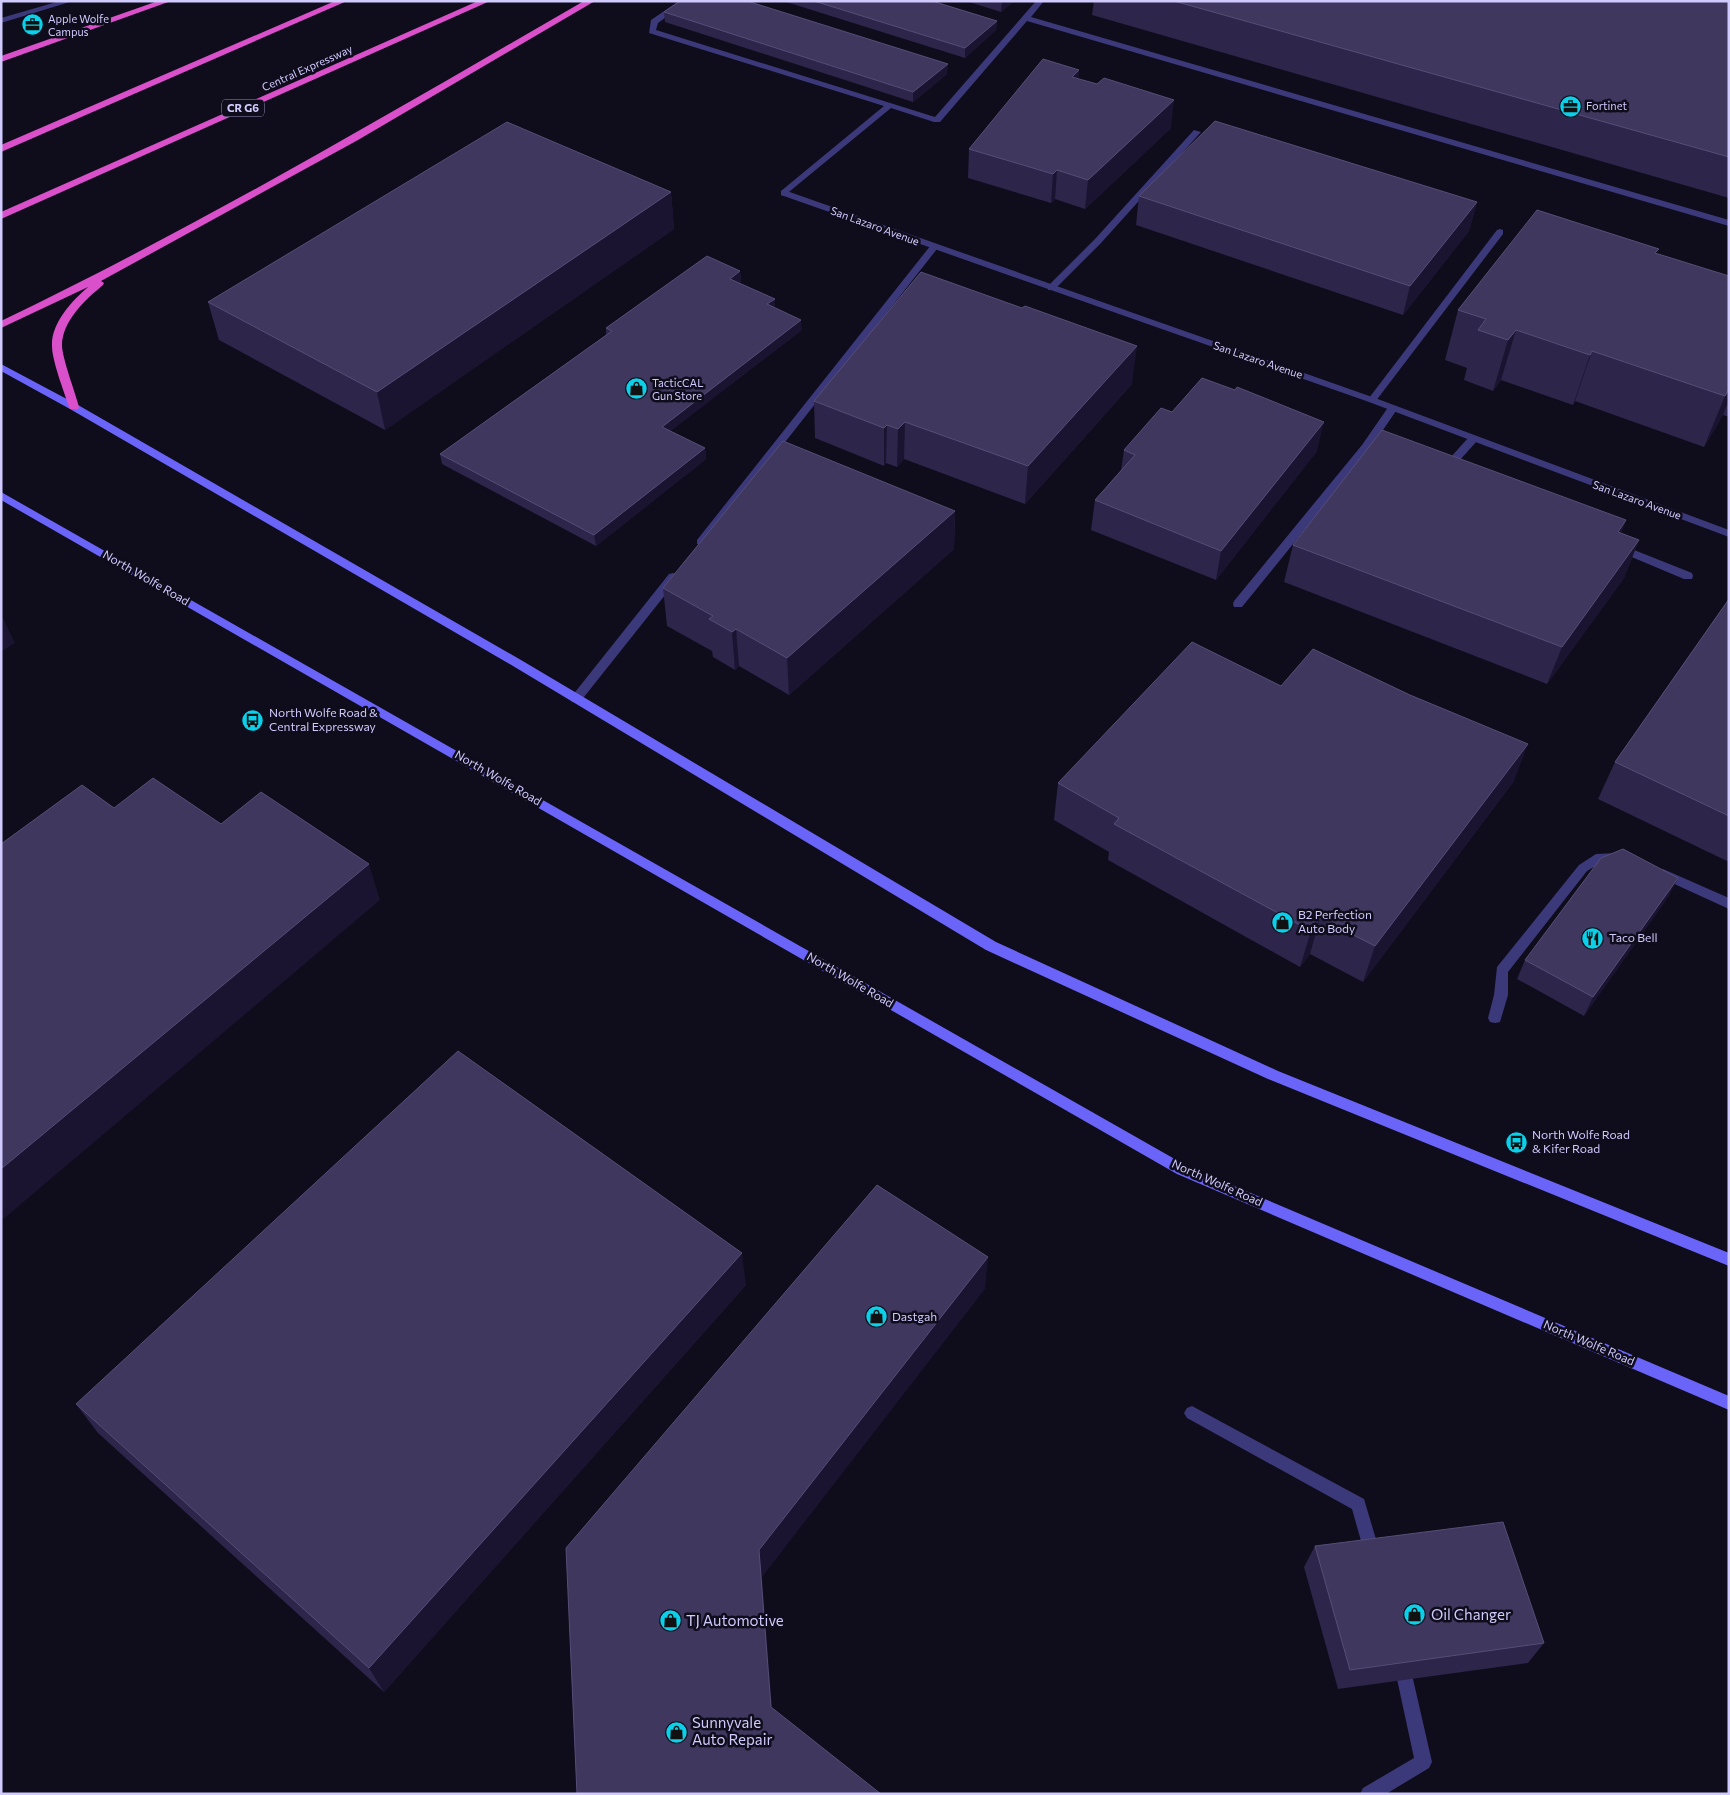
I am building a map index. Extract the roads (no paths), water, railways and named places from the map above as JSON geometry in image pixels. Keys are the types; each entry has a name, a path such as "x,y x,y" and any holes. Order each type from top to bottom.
{"highway":[{"path":"1,59 167,1"},
{"path":"1,149 344,1"},
{"name":"Central Expressway","path":"1,216 486,1"},
{"path":"1,325 115,270 355,138 591,1"},
{"path":"74,407 57,346 62,323 79,300 115,270"}],"main road":[{"path":"1,367 74,407 576,699 991,946 1273,1075 1729,1260"},
{"name":"North Wolfe Road","path":"1,495 1182,1170 1729,1402"}],"street":[{"path":"1,21 69,1"},
{"path":"684,1 654,22 652,31 937,120 1040,1"},
{"path":"1027,18 1729,223"},
{"name":"San Lazaro Avenue","path":"889,106 784,193 1372,400 1728,533"},
{"path":"1051,288 1098,241 1198,132"},
{"path":"1372,400 1500,232"},
{"path":"691,554 934,247"},
{"path":"1238,604 1371,449 1393,408"},
{"path":"1440,476 1472,438"},
{"path":"1605,542 1688,576"},
{"path":"576,699 679,570"},
{"path":"1495,1018 1500,995 1502,971 1583,868 1596,859 1616,858 1631,861"},
{"path":"1647,866 1729,904"},
{"path":"1192,1413 1358,1504 1374,1558"},
{"path":"1369,1794 1424,1762 1405,1679"}],"place":[{"name":"Apple Wolfe Campus","path":"32,25"},
{"name":"Fortinet","path":"1570,106"},
{"name":"TacticCAL Gun Store","path":"636,389"},
{"name":"North Wolfe Road & Central Expressway","path":"253,720"},
{"name":"B2 Perfection Auto Body","path":"1282,922"},
{"name":"Taco Bell","path":"1593,938"},
{"name":"North Wolfe Road & Kifer Road","path":"1516,1142"},
{"name":"Dastgah","path":"876,1317"},
{"name":"Oil Changer","path":"1415,1615"},
{"name":"TJ Automotive","path":"670,1621"},
{"name":"Sunnyvale Auto Repair","path":"676,1732"}]}
